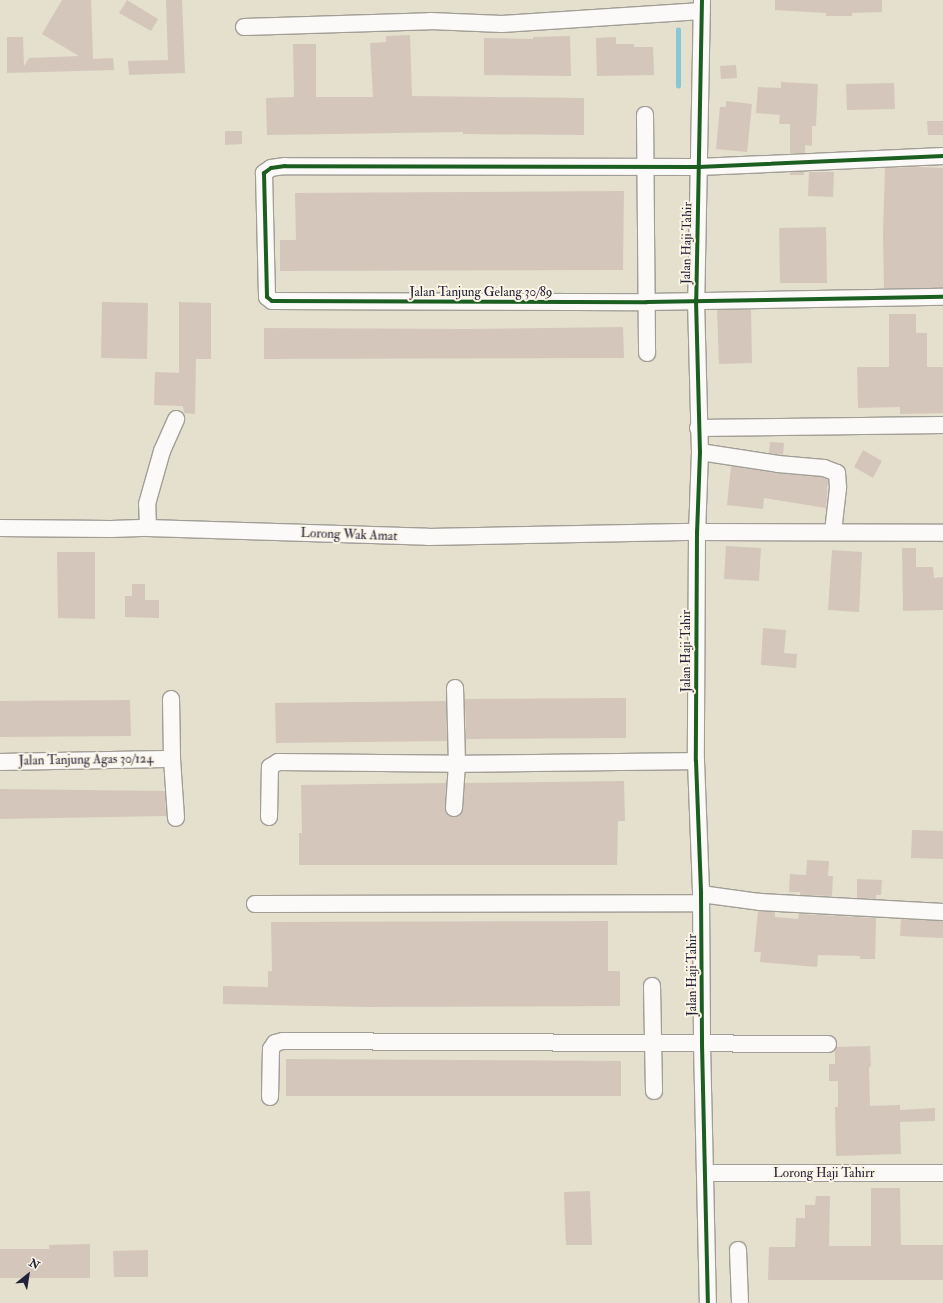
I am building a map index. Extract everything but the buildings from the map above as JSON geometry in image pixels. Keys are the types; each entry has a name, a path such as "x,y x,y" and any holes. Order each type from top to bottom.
{"street":[{"path":"244,27 430,21 502,24 702,6"},
{"name":"Jalan Haji Tahir","path":"702,6 696,300 698,428 700,452 697,532 696,761 701,898 702,1044 708,1303"},
{"path":"645,115 644,167 647,353"},
{"path":"644,167 698,167 943,156"},
{"name":"Jalan Tanjung Gelang 30/89","path":"644,167 456,165 285,166 271,168 264,173 267,297 272,301 279,302 647,302 943,297"},
{"path":"148,528 147,504 162,452 176,419"},
{"path":"698,428 943,425"},
{"path":"700,452 778,464 824,468 837,473 838,488 833,532"},
{"name":"Lorong Wak Amat","path":"0,528 111,530 148,528 428,537 697,532 943,532"},
{"path":"454,808 457,764 455,688"},
{"path":"171,699 172,759 176,818"},
{"name":"Jalan Tanjung Agas 30/124","path":"0,762 172,759"},
{"path":"269,817 270,767 278,762 457,764 696,761"},
{"path":"255,904 701,898 943,912"},
{"path":"652,986 654,1091"},
{"path":"270,1097 271,1049 275,1043 283,1040 653,1044 828,1044"},
{"name":"Lorong Haji Tahirr","path":"706,1173 943,1173"},
{"path":"738,1250 740,1303"}],"waterway":[{"path":"678,30 678,86"}],"cycle path":[{"path":"702,0 696,300 700,452 697,532 696,761 701,894 702,1044 708,1303"},
{"path":"943,156 698,167 285,166 271,168 264,173 267,297 272,301 647,302 943,297"}]}
